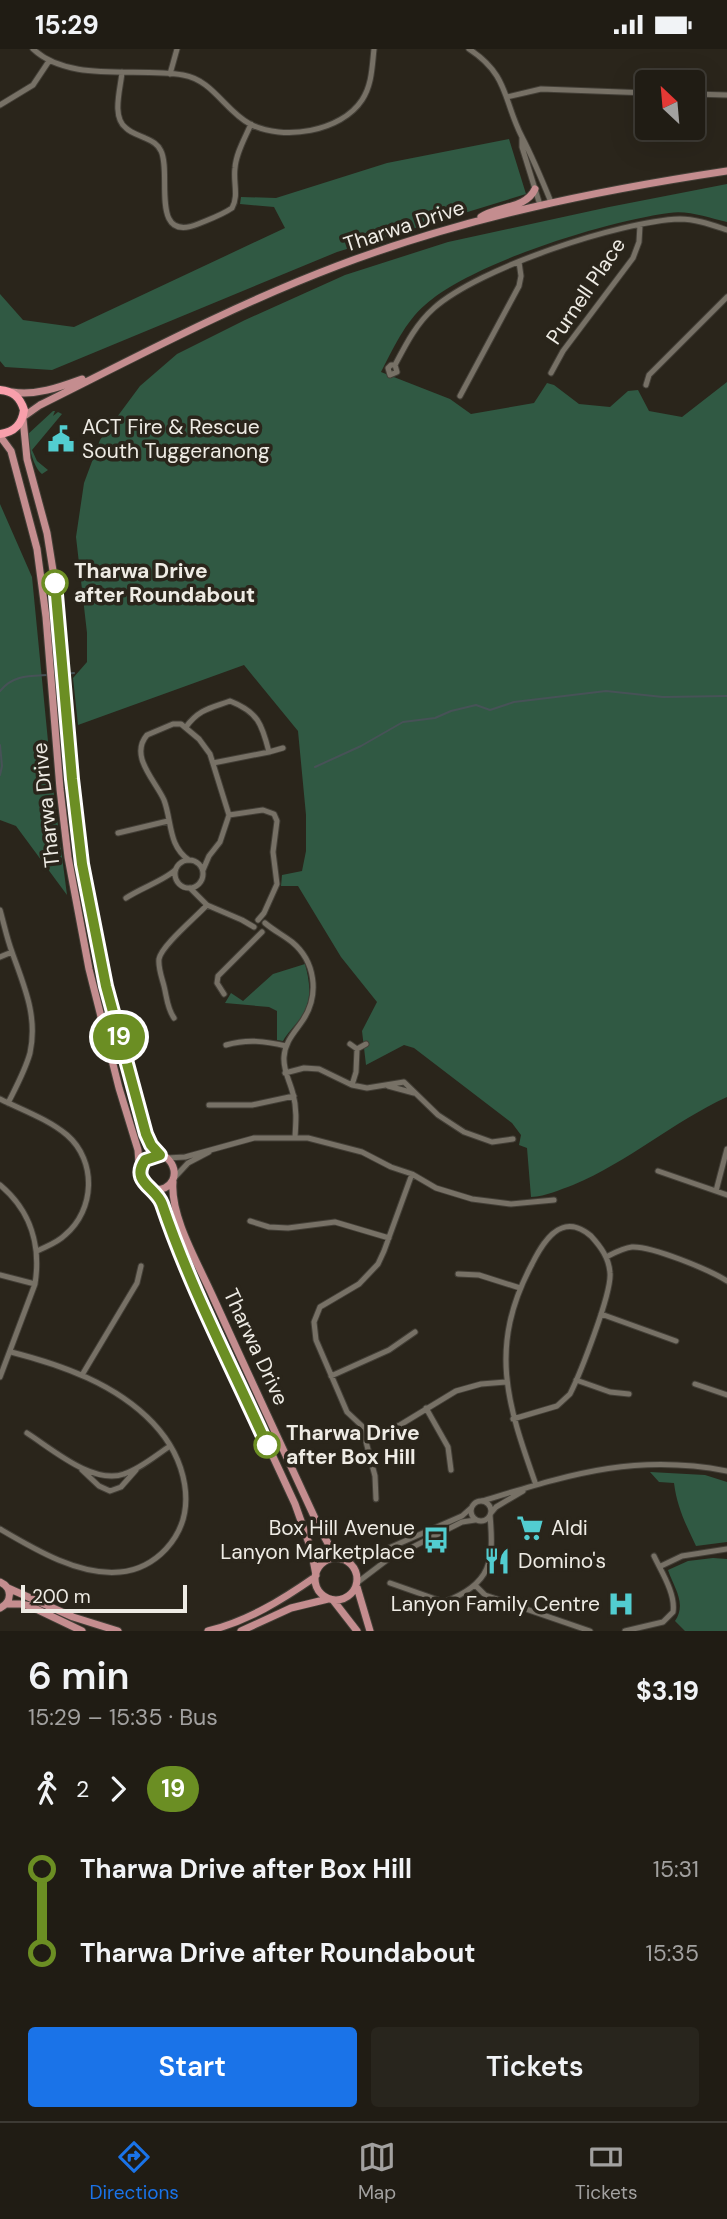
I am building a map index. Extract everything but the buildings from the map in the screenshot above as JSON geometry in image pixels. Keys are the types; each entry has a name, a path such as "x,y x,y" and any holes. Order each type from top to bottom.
{"highway":[{"path":"0,382 22,403 23,418 14,430 0,435"}],"main road":[{"name":"Tharwa Drive","path":"7,391 21,394 57,389 109,368 285,286 380,250 551,202 727,171"},
{"path":"474,222 486,213 526,201 535,189"},
{"name":"Tharwa Drive","path":"109,368 40,405 23,418 27,459 53,569 76,821 97,945 146,1134 151,1145 164,1156"},
{"name":"Tharwa Drive","path":"0,435 11,451 29,515 43,590 60,789 77,910 103,1029 138,1150 140,1170"},
{"path":"164,1156 174,1166 174,1179 163,1189 151,1189 142,1182 140,1170 145,1160 164,1156"},
{"name":"Tharwa Drive","path":"174,1179 173,1200 180,1221 319,1527 327,1542 343,1559"},
{"name":"Tharwa Drive","path":"151,1189 161,1200 180,1256 306,1533 312,1549 315,1576"},
{"path":"208,1631 236,1622 277,1603 315,1576 325,1561 332,1558 343,1559 355,1568 370,1631"},
{"path":"315,1576 318,1590 331,1600 357,1631"},
{"path":"0,1582 74,1617 118,1631"},
{"path":"241,1631 291,1608 347,1598 357,1584"},
{"path":"3,1606 10,1598 8,1588"},
{"path":"3,1606 30,1606 82,1631"}],"street":[{"path":"33,49 49,61 72,68 185,75 201,81 236,114 251,124 290,133 342,119 355,109 368,90 374,49"},
{"path":"170,74 177,49"},
{"path":"471,49 493,70 508,97 522,138 551,202"},
{"path":"0,105 33,85 49,61"},
{"path":"122,72 118,117 125,128 153,142 161,150 165,205 169,217 180,228 188,228 232,208 236,199 236,161 251,124"},
{"path":"508,97 541,89 635,93"},
{"path":"705,94 727,95"},
{"path":"522,138 522,147 540,205"},
{"path":"395,365 414,330 436,306 472,284 520,262 579,241 640,225 688,219 727,230"},
{"name":"Purnell Place","path":"551,373 561,354 633,258 639,242 640,225"},
{"path":"460,396 519,286 520,262"},
{"path":"646,385 649,375 727,297"},
{"path":"186,727 197,713 230,701 247,708 260,723 269,752"},
{"path":"177,881 175,874 179,850 163,800 144,765 141,744 147,734 173,724 186,727 205,746 229,815 220,842 209,856 203,870 206,904"},
{"path":"213,763 283,748"},
{"path":"224,995 217,983 218,976 253,941 277,884 273,852 276,817 270,811 262,810 229,815"},
{"path":"118,833 168,821"},
{"path":"179,850 203,870"},
{"path":"126,898 145,885 163,879 178,866 209,856"},
{"path":"163,879 177,881 190,888 206,904 290,940 309,964 313,994 308,1011 286,1046 284,1060 285,1073 296,1106 295,1137"},
{"path":"190,888 202,881"},
{"path":"174,1018 167,1006 159,956 164,946 180,933 206,904"},
{"path":"0,910 30,1004 32,1036 26,1066 8,1103"},
{"path":"0,957 12,952"},
{"path":"226,1045 240,1041 286,1046"},
{"path":"350,1044 357,1049"},
{"path":"357,1049 366,1044"},
{"path":"352,1085 356,1072 357,1049"},
{"path":"285,1073 314,1068 352,1085 368,1088 404,1082 444,1120 464,1132 492,1142 513,1139"},
{"path":"209,1105 252,1105 294,1096"},
{"path":"0,1099 68,1136 83,1157 89,1176 87,1202 78,1222 65,1236 37,1251"},
{"path":"164,1156 185,1157 254,1138 295,1137 345,1146 412,1174 436,1188 472,1199 511,1204 554,1200"},
{"path":"174,1179 188,1163 218,1147"},
{"path":"716,1191 727,1149"},
{"path":"658,1171 727,1195"},
{"path":"412,1174 381,1258 369,1275 354,1287 326,1302 316,1314 316,1340 331,1377 347,1412 366,1429 375,1431 392,1429 468,1386 506,1382"},
{"path":"0,1185 12,1196 27,1219 37,1251 35,1284 0,1377"},
{"path":"250,1221 269,1227 288,1228 335,1222 389,1238"},
{"path":"513,1419 561,1404 570,1394 601,1314 610,1281 606,1257 585,1232 574,1227 563,1227 545,1243 520,1288 509,1327 506,1382 513,1419 534,1486"},
{"path":"606,1257 629,1248 644,1248 716,1274 727,1281"},
{"path":"82,1375 136,1283 141,1266"},
{"path":"458,1274 479,1275 520,1288"},
{"path":"0,1275 35,1284"},
{"path":"601,1314 676,1341"},
{"path":"331,1377 389,1350 415,1332"},
{"path":"0,1529 50,1555 93,1570 120,1572 146,1565 171,1543 185,1515 187,1497 184,1477 170,1446 156,1426 138,1410 82,1375 11,1352"},
{"path":"576,1380 610,1392 629,1394"},
{"path":"695,1384 727,1395"},
{"path":"426,1408 448,1447 451,1470"},
{"path":"366,1429 365,1438 374,1476 376,1499"},
{"path":"27,1433 90,1472 106,1476 131,1472 170,1446"},
{"path":"69,1459 99,1486 110,1491 121,1487 149,1459"},
{"path":"343,1559 382,1551 462,1516 475,1503 592,1470 636,1464 689,1464 727,1472"},
{"path":"357,1584 387,1560 462,1522 485,1520 496,1507 534,1486"},
{"path":"390,1583 444,1602 476,1585 481,1579 493,1542 488,1505 482,1501"},
{"path":"471,1508 472,1517 491,1532"},
{"path":"661,1566 682,1556 727,1549"},
{"path":"625,1631 663,1622 673,1612 673,1599 661,1566 654,1556"},
{"path":"476,1585 485,1595 572,1628 590,1631"}],"green space":[{"path":"509,139 526,194 337,252 52,370 5,367 0,361 0,294 23,320 74,327 285,228 274,207 240,204 241,197 276,198 387,163"},
{"path":"727,184 727,222 698,215 669,213 611,225 541,246 474,274 446,289 411,319 381,372 450,399 471,414 534,403 547,383 554,385 579,404 610,407 628,391 638,390 649,411 682,417 727,382 727,1097 593,1176 553,1192 531,1197 527,1148 519,1145 521,1135 512,1123 414,1048 404,1045 366,1065 362,1031 377,1002 341,957 298,886 281,886 282,875 302,871 306,851 306,815 298,731 244,665 78,725 73,678 87,662 87,633 76,537 84,483 100,440 140,386 177,354 245,320 345,275 448,242"},
{"path":"53,411 53,416 58,412 62,414 32,450 37,461 48,470 42,474 34,461 27,435"},
{"path":"0,504 32,577 51,772 67,895 16,826 0,820"},
{"path":"305,964 309,985 307,1006 283,1041 277,1040 277,1011 269,1007 225,1003 231,993 243,1001 273,974"},
{"path":"650,1472 705,1475 727,1482 727,1542 696,1546 685,1523 674,1483 659,1482"},
{"path":"727,1559 727,1631 685,1631 675,1621 680,1602 668,1570 688,1561"}],"waterway":[{"path":"64,674 74,673"},
{"path":"0,691 16,679 48,675"},
{"path":"315,767 361,746 403,722 435,718 476,705 490,710 514,702 606,691 663,697 727,696"},
{"path":"0,745 0,775"}],"bus line":[{"name":"19","path":"55,583 73,797 92,924 146,1134 160,1155 145,1160 140,1176 142,1182 161,1200 180,1256 267,1445"}],"place":[{"name":"ACT Fire & Rescue South Tuggeranong","path":"61,439"},
{"name":"Tharwa Drive after Roundabout","path":"55,583"},
{"name":"Tharwa Drive after Box Hill","path":"267,1445"},
{"name":"Aldi","path":"530,1528"},
{"name":"Box Hill Avenue Lanyon Marketplace","path":"436,1540"},
{"name":"Domino's","path":"497,1561"},
{"name":"Lanyon Family Centre","path":"621,1604"}]}
